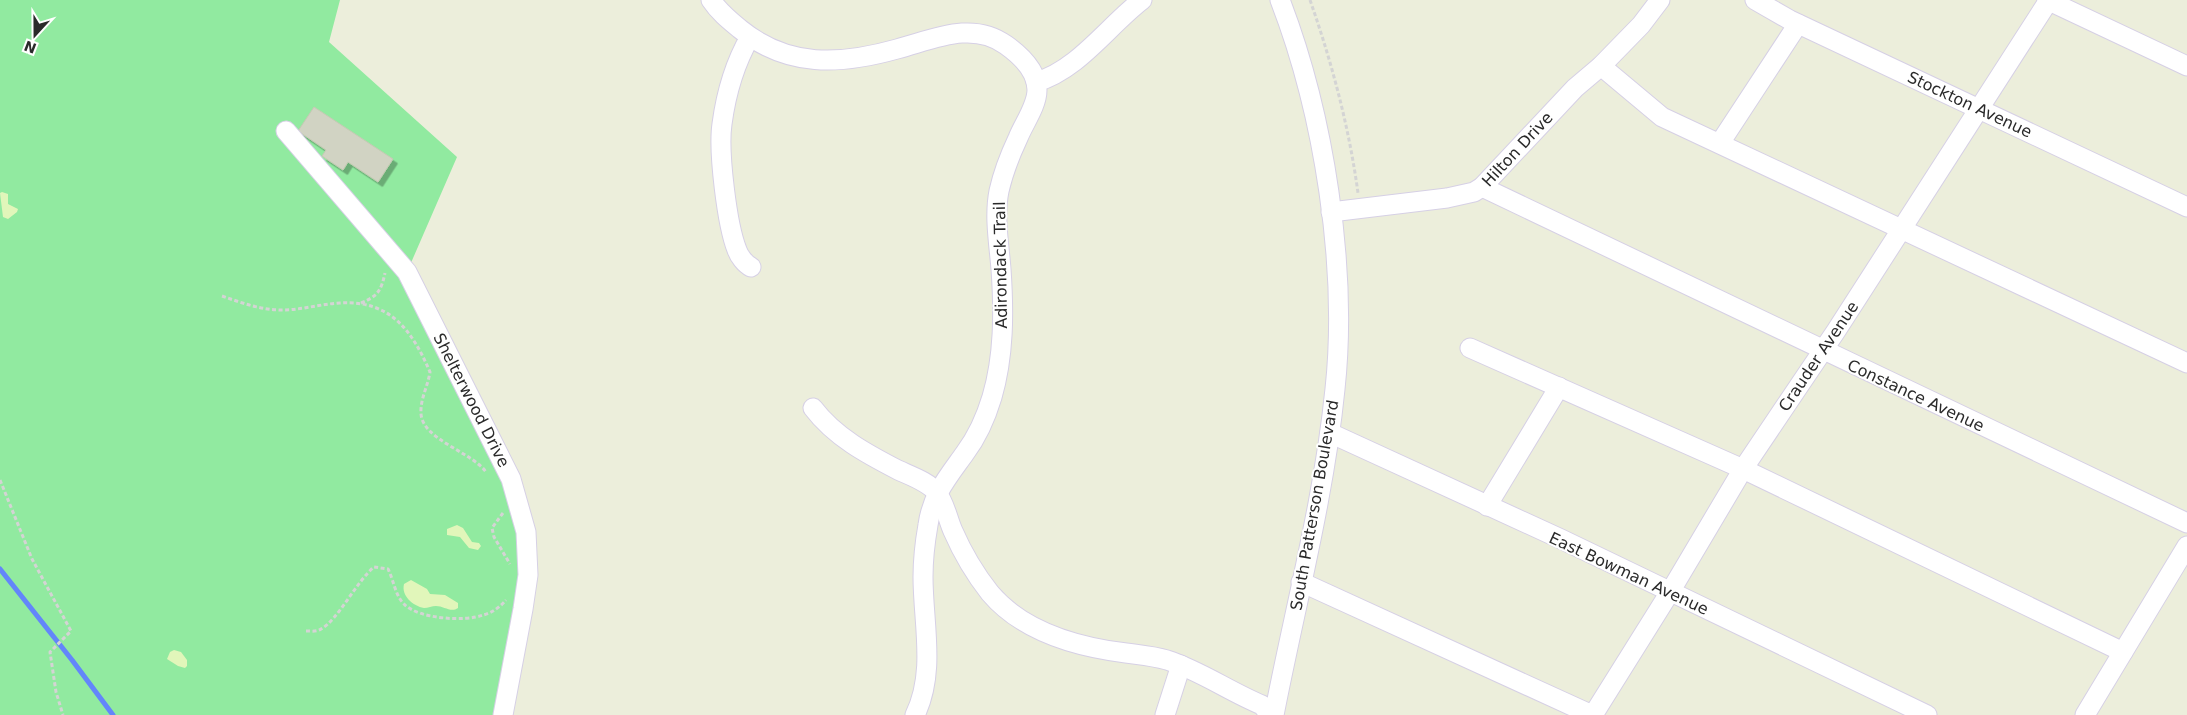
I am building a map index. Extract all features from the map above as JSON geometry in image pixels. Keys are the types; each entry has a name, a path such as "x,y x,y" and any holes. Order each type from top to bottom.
{"street":[{"path":"711,0 726,18 750,37 774,51 804,59 824,61 869,56 938,36 958,32 975,33 996,39 1005,44 1021,58 1032,72 1036,82 1053,77 1078,58 1122,16 1142,0"},
{"name":"South Patterson Boulevard","path":"1272,715 1321,488 1330,433 1338,343 1337,274 1331,212 1321,148 1307,82 1280,0"},
{"name":"Hilton Drive","path":"1331,212 1447,198 1474,192 1482,187 1575,88 1601,66 1641,25 1660,0"},
{"name":"Stockton Avenue","path":"1755,0 1798,24 2187,207"},
{"path":"2048,0 2187,66"},
{"name":"Crauder Avenue","path":"1592,715 1670,592 1743,469 2048,0"},
{"path":"1720,143 1798,24"},
{"path":"750,37 734,71 722,126 722,154 728,214 737,250 751,267"},
{"path":"1601,66 1662,117 1902,227 2187,362"},
{"name":"Adirondack Trail","path":"915,715 923,694 926,673 923,577 928,526 937,492 966,452 981,426 998,374 1002,349 1002,295 997,220 999,192 1017,138 1036,100 1036,82"},
{"name":"Shelterwood Drive","path":"286,131 407,272 494,441 511,479 526,532 528,575 524,609 503,715"},
{"name":"Constance Avenue","path":"1482,187 2187,523"},
{"path":"1470,348 1743,469 2123,652"},
{"path":"1487,506 1559,387"},
{"path":"813,408 823,422 839,436 879,460 921,481 937,492 962,552 972,568 991,594 1020,619 1066,641 1126,653 1144,654 1181,666 1262,705 1272,715"},
{"name":"East Bowman Avenue","path":"1330,433 1927,715"},
{"path":"2085,715 2187,546"},
{"path":"1301,582 1592,715"},
{"path":"1165,715 1181,666"}],"path":[{"path":"1310,0 1326,44 1345,118 1360,208"},
{"path":"361,303 376,297 383,284 390,252"},
{"path":"222,296 261,308 280,310 340,303 361,303 389,313 403,327 423,356 430,372 422,399 421,415 424,424 433,434 484,468 488,475"},
{"path":"0,480 32,559 71,630 50,652 56,692 63,715"},
{"path":"505,506 503,513 492,528 494,537 513,569"},
{"path":"306,631 320,631 329,623 364,575 374,567 388,569 397,596 405,606 430,616 451,618 483,616 496,609 508,598"}],"shaded area":[{"path":"0,0 340,0 329,42 457,157 407,272 526,532 503,715 0,715"}],"sand":[{"path":"0,193 8,194 8,204 18,209 8,219 3,217"},
{"path":"457,525 463,528 472,542 479,543 481,546 478,550 469,548 460,537 447,535 447,529"},
{"path":"411,580 427,589 430,594 445,595 458,603 458,608 450,610 436,606 424,608 416,605 404,593 404,584"},
{"path":"174,650 181,652 187,660 185,668 167,659 170,652"}],"building":[{"path":"314,107 393,159 378,182 348,162 343,170 322,156 326,150 298,131"}],"waterway":[{"path":"0,569 113,715"}]}
